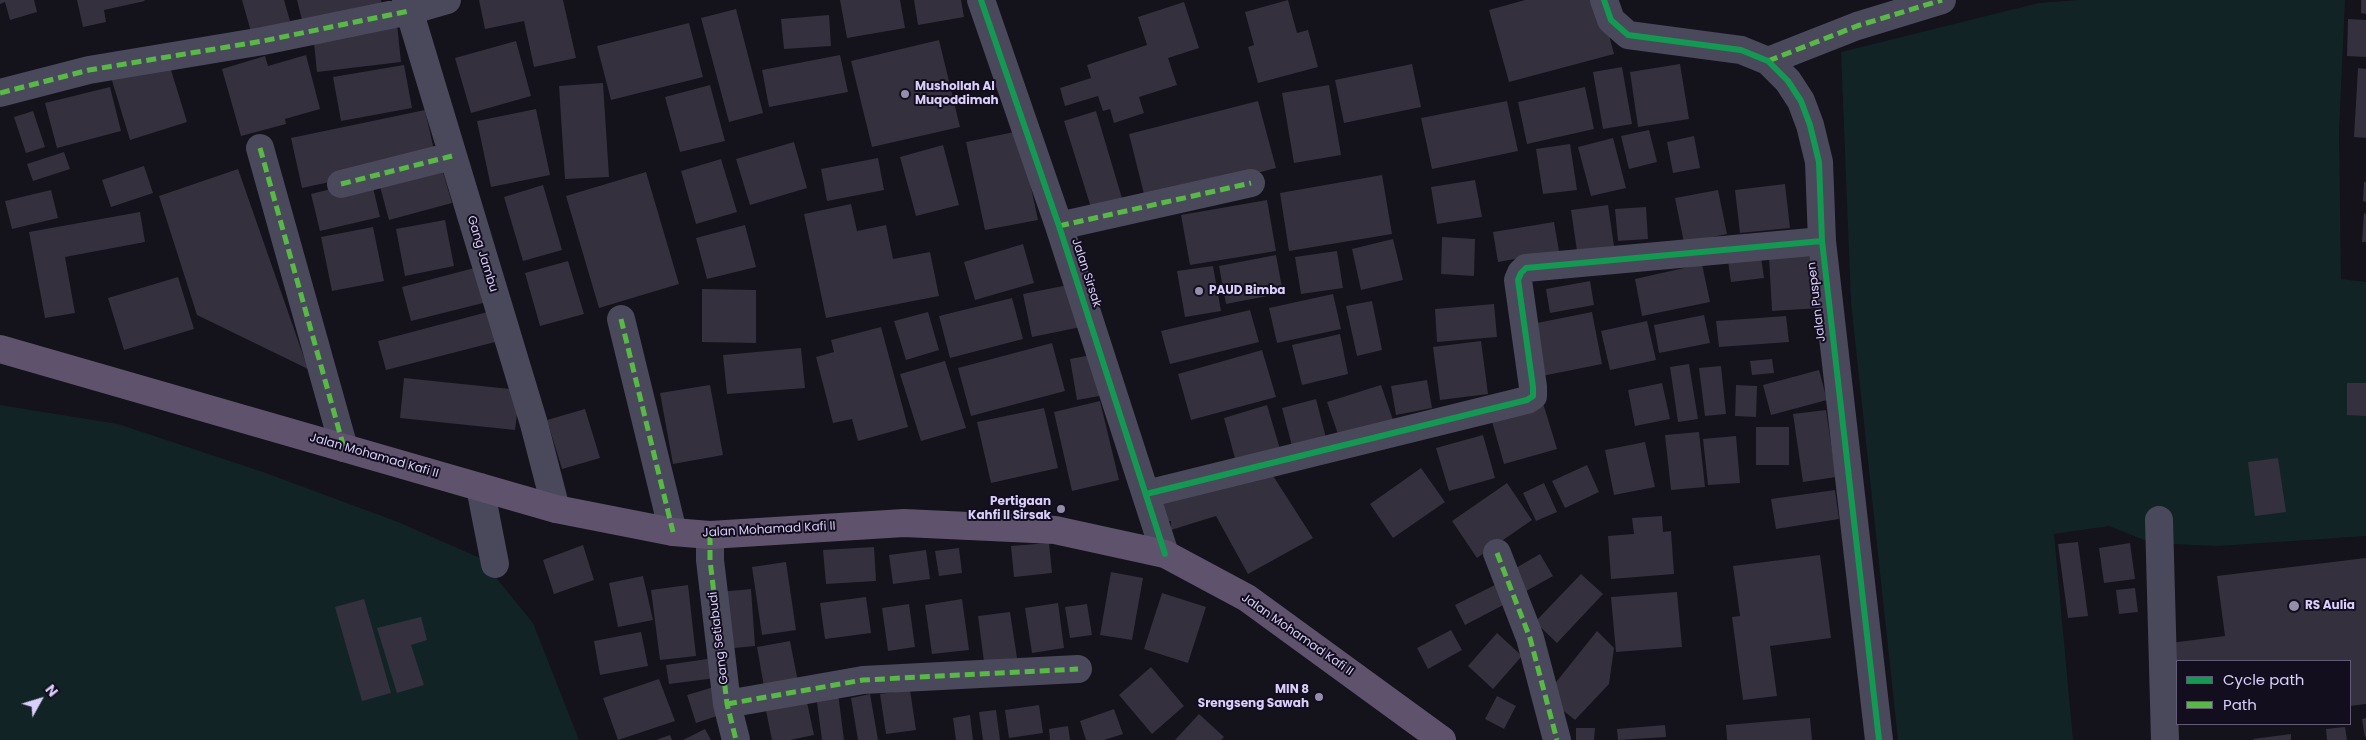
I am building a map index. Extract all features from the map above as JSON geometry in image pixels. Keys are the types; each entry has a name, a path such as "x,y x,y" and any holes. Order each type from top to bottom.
{"main road":[{"name":"Jalan Mohamad Kafi II","path":"0,349 556,509 673,532 710,535 904,523 1055,530 1165,554 1247,598 1442,740"}],"street":[{"path":"0,93 88,70 262,41 408,6 447,0"},
{"name":"Jalan Sirsak","path":"981,0 1059,226 1165,554"},
{"name":"Jalan Puspen","path":"1604,0 1611,20 1628,35 1741,50 1768,61 1788,81 1801,101 1810,124 1819,162 1822,241 1879,740"},
{"path":"1768,61 1857,26 1942,0"},
{"name":"Gang Jambu","path":"408,6 534,424 556,509"},
{"path":"260,148 344,448"},
{"path":"341,184 452,156"},
{"path":"1059,226 1251,183"},
{"path":"1146,494 1527,400 1533,396 1533,387 1518,280 1521,272 1526,268 1822,241"},
{"path":"622,319 673,532"},
{"path":"480,487 494,564"},
{"path":"2159,520 2165,740"},
{"name":"Gang Setiabudi","path":"710,535 710,560 728,704 736,740"},
{"path":"1497,552 1530,638 1557,740"},
{"path":"728,704 863,680 1078,669"}],"shaded area":[{"path":"2080,0 2345,0 2339,131 2341,279 2366,282 2366,536 2218,546 2152,543 2109,526 2054,534 2073,740 1898,740 1851,302 1841,52 2039,3"},
{"path":"0,405 118,424 263,472 398,522 480,558 533,623 579,740 0,740"}],"building":[{"path":"0,0 34,0 37,12 10,20 5,2 0,4"},
{"path":"77,0 145,1 104,10 106,22 83,27"},
{"path":"242,0 284,0 290,21 251,32"},
{"path":"297,0 381,0 383,10 304,28"},
{"path":"479,0 563,0 576,58 534,67 524,21 485,29"},
{"path":"840,0 900,0 905,28 847,38"},
{"path":"914,0 961,0 964,17 918,25"},
{"path":"1288,0 1297,33 1308,30 1318,67 1258,83 1248,47 1254,45 1245,12"},
{"path":"1525,0 1600,0 1614,54 1509,82 1489,10"},
{"path":"2361,0 2366,0 2366,14 2361,13"},
{"path":"1184,2 1199,48 1168,58 1177,85 1139,97 1144,113 1114,123 1110,109 1103,111 1098,96 1065,106 1060,88 1091,78 1087,65 1147,45 1138,17"},
{"path":"736,9 763,113 729,122 701,18"},
{"path":"829,15 831,46 784,49 781,19"},
{"path":"2348,19 2366,20 2366,57 2347,56"},
{"path":"689,23 703,77 611,100 597,46"},
{"path":"397,24 401,62 317,72 313,33"},
{"name":"Mushollah Al Muqoddimah","path":"939,40 960,127 872,147 851,61"},
{"path":"516,41 531,96 471,113 455,58"},
{"path":"306,55 320,109 285,119 286,124 241,136 222,69 265,56 268,66"},
{"path":"840,55 848,92 769,107 762,70"},
{"path":"167,57 187,122 130,140 110,74"},
{"path":"1412,64 1421,107 1344,123 1335,80"},
{"path":"1680,64 1689,119 1638,127 1630,72"},
{"path":"404,65 412,108 341,121 333,77"},
{"path":"1622,67 1632,124 1603,129 1593,72"},
{"path":"2358,68 2366,69 2366,138 2354,137"},
{"path":"603,83 609,177 565,179 559,86"},
{"path":"710,85 725,141 680,152 665,97"},
{"path":"1329,85 1341,155 1294,163 1282,93"},
{"path":"110,87 121,131 57,148 45,103"},
{"path":"1585,87 1594,129 1527,144 1518,102"},
{"path":"1258,101 1276,168 1146,202 1129,134"},
{"path":"1507,101 1518,151 1432,169 1421,118"},
{"path":"536,109 550,175 491,187 477,121"},
{"path":"425,110 436,159 302,188 291,138"},
{"path":"33,111 45,147 26,153 14,117"},
{"path":"1096,111 1124,205 1093,214 1064,121"},
{"path":"1649,130 1657,162 1629,169 1621,136"},
{"path":"1019,131 1038,220 985,230 966,142"},
{"path":"1694,136 1700,168 1673,173 1667,142"},
{"path":"1613,138 1626,188 1591,196 1578,147"},
{"path":"794,142 807,188 750,205 736,159"},
{"path":"1570,144 1577,190 1543,194 1536,149"},
{"path":"943,145 959,205 916,216 900,157"},
{"path":"64,152 70,169 33,181 27,164"},
{"path":"878,158 884,190 827,201 821,169"},
{"path":"721,159 737,212 696,224 681,171"},
{"path":"440,162 452,203 389,220 378,179"},
{"path":"144,166 153,193 111,207 102,180"},
{"path":"238,169 308,369 197,315 159,196"},
{"path":"646,172 679,284 599,308 566,196"},
{"path":"1382,175 1392,234 1289,251 1280,193"},
{"path":"371,179 380,217 320,231 311,194"},
{"path":"1475,180 1482,217 1437,224 1431,187"},
{"path":"2364,182 2366,182 2366,202 2363,201"},
{"path":"1785,184 1790,228 1740,233 1735,190"},
{"path":"543,185 562,250 523,261 504,197"},
{"path":"51,190 58,218 12,229 5,201"},
{"path":"1718,190 1727,234 1684,243 1675,198"},
{"path":"1267,200 1276,251 1190,265 1181,215"},
{"path":"851,204 857,231 886,225 893,259 930,252 939,296 826,318 804,214"},
{"path":"1608,205 1614,246 1577,251 1571,210"},
{"path":"1646,207 1648,239 1618,241 1615,209"},
{"path":"140,212 145,242 65,257 75,313 45,318 29,232"},
{"path":"2364,213 2366,214 2366,242 2362,242"},
{"path":"445,220 454,266 405,276 396,229"},
{"path":"1554,222 1559,251 1498,262 1493,232"},
{"path":"745,225 756,267 707,279 696,238"},
{"path":"373,227 384,281 332,291 321,237"},
{"path":"1442,237 1475,239 1474,276 1441,274"},
{"path":"1393,239 1403,280 1361,290 1352,249"},
{"path":"1023,244 1034,283 975,300 964,262"},
{"path":"1337,251 1343,288 1301,294 1295,257"},
{"path":"1817,254 1820,308 1772,311 1769,257"},
{"path":"1276,255 1283,293 1226,304 1219,266"},
{"path":"1761,257 1764,278 1731,282 1728,261"},
{"path":"568,261 584,314 540,326 525,273"},
{"path":"1702,264 1710,302 1642,316 1635,279"},
{"name":"PAUD Bimba","path":"1213,266 1221,311 1185,317 1177,271"},
{"path":"478,267 487,302 411,321 402,287"},
{"path":"178,277 194,329 124,350 108,298"},
{"path":"1590,281 1594,305 1550,313 1546,289"},
{"path":"1073,284 1081,327 1032,337 1023,294"},
{"path":"702,289 756,290 756,343 702,342"},
{"path":"1333,294 1341,329 1277,343 1269,308"},
{"path":"1012,298 1023,339 950,358 939,316"},
{"path":"1372,301 1382,350 1357,356 1346,306"},
{"path":"1494,304 1497,337 1437,342 1435,309"},
{"path":"495,310 503,340 386,370 378,341"},
{"path":"1250,310 1259,342 1170,364 1161,331"},
{"path":"928,312 939,350 906,360 894,321"},
{"path":"1592,312 1602,364 1537,377 1527,325"},
{"path":"1704,315 1710,343 1659,353 1654,325"},
{"path":"1786,316 1789,342 1719,347 1716,321"},
{"path":"1647,321 1656,360 1610,370 1601,331"},
{"path":"881,327 908,427 858,441 852,419 833,423 816,357 834,352 831,340"},
{"path":"1340,334 1348,374 1302,385 1292,345"},
{"path":"1481,341 1488,394 1440,400 1433,347"},
{"path":"1052,343 1065,391 971,416 958,368"},
{"path":"801,348 805,388 727,394 723,355"},
{"path":"1262,350 1276,397 1191,420 1178,374"},
{"path":"1097,354 1105,395 1077,400 1070,359"},
{"path":"1772,359 1774,373 1752,375 1750,361"},
{"path":"945,361 966,428 921,441 900,374"},
{"path":"1689,364 1698,419 1678,422 1670,367"},
{"path":"1721,366 1726,414 1705,416 1699,368"},
{"path":"1819,370 1827,400 1771,415 1763,385"},
{"path":"404,378 520,390 515,430 400,418"},
{"path":"1427,380 1432,408 1396,415 1391,386"},
{"path":"1662,383 1670,419 1635,426 1628,390"},
{"path":"2347,383 2366,383 2366,416 2347,415"},
{"path":"710,385 723,455 673,464 660,393"},
{"path":"1381,385 1393,420 1339,437 1327,402"},
{"path":"1736,385 1757,386 1756,417 1735,416"},
{"path":"1316,399 1326,438 1292,446 1282,408"},
{"path":"1100,401 1119,480 1072,491 1054,412"},
{"path":"1543,403 1557,449 1504,464 1491,418"},
{"path":"1267,405 1280,449 1236,462 1224,418"},
{"path":"1044,408 1058,468 991,483 977,422"},
{"path":"585,409 600,458 562,469 547,420"},
{"path":"1826,410 1836,477 1803,482 1793,414"},
{"path":"1756,427 1789,427 1789,465 1756,465"},
{"path":"1699,432 1705,487 1671,490 1665,435"},
{"path":"1483,435 1495,478 1449,491 1436,448"},
{"path":"1736,436 1740,483 1708,485 1703,439"},
{"path":"1645,442 1655,487 1614,495 1605,450"},
{"path":"2278,458 2286,512 2255,516 2248,462"},
{"path":"1587,465 1599,492 1565,508 1552,481"},
{"path":"1268,468 1313,538 1248,574 1216,516 1171,530 1171,521 1156,521 1155,493"},
{"path":"1421,468 1445,502 1393,538 1370,504"},
{"path":"1507,483 1532,520 1477,558 1452,521"},
{"path":"1544,483 1557,512 1536,521 1523,493"},
{"path":"1835,490 1839,519 1776,529 1771,499"},
{"path":"1662,516 1663,532 1671,531 1674,574 1611,579 1608,536 1634,534 1632,518"},
{"path":"2078,542 2088,616 2068,618 2058,544"},
{"path":"1049,543 1052,573 1014,577 1011,546"},
{"path":"2130,543 2135,579 2104,583 2099,548"},
{"path":"583,545 594,580 554,594 543,560"},
{"path":"874,547 876,581 826,584 823,550"},
{"path":"959,548 962,573 939,576 935,551"},
{"path":"926,550 930,579 893,584 889,555"},
{"path":"1540,554 1553,576 1521,594 1509,572"},
{"path":"1820,555 1831,638 1770,646 1777,696 1743,700 1732,617 1740,616 1733,566"},
{"name":"RS Aulia","path":"2366,558 2366,704 2351,706 2351,660 2176,660 2176,687 2170,643 2225,636 2217,576"},
{"path":"786,562 796,630 762,635 752,567"},
{"path":"1111,572 1143,578 1132,640 1100,635"},
{"path":"1581,574 1603,594 1557,643 1535,622"},
{"path":"643,576 653,620 618,627 609,583"},
{"path":"1499,583 1509,602 1465,625 1455,605"},
{"path":"688,585 696,656 660,660 651,590"},
{"path":"2135,588 2138,612 2119,614 2116,590"},
{"path":"751,589 755,646 724,649 719,592"},
{"path":"1677,592 1682,647 1616,652 1611,597"},
{"path":"1162,593 1206,607 1188,663 1144,649"},
{"path":"866,597 871,633 825,639 820,603"},
{"path":"364,599 391,693 362,701 335,607"},
{"path":"962,599 969,650 932,654 925,605"},
{"path":"1058,603 1064,648 1032,653 1025,608"},
{"path":"909,604 915,647 888,651 882,608"},
{"path":"1087,604 1092,635 1070,638 1065,607"},
{"path":"1010,612 1017,658 984,662 978,616"},
{"path":"421,617 427,640 411,645 424,685 397,693 377,628"},
{"path":"1451,630 1462,650 1428,669 1417,648"},
{"path":"1597,631 1614,648 1609,684 1575,720 1545,696"},
{"path":"641,632 648,666 600,675 594,641"},
{"path":"1497,633 1522,656 1493,689 1468,666"},
{"path":"790,641 798,682 764,687 757,647"},
{"path":"714,658 716,678 669,684 666,665"},
{"path":"1151,667 1184,706 1152,734 1119,695"},
{"path":"659,679 675,721 618,740 603,698"},
{"path":"714,687 723,714 696,723 687,695"},
{"path":"910,690 916,730 886,734 880,694"},
{"path":"805,693 814,735 790,740 772,740 764,701"},
{"path":"838,693 844,740 822,740 816,695"},
{"path":"870,694 878,740 858,740 851,698"},
{"path":"1497,696 1516,706 1504,729 1485,719"},
{"path":"1039,705 1043,733 1009,738 1005,710"},
{"path":"1114,709 1123,734 1104,740 1086,740 1080,721"},
{"path":"996,710 1000,740 983,740 979,712"},
{"path":"1199,714 1224,737 1221,740 1175,740"},
{"path":"970,715 973,740 956,740 953,718"},
{"path":"1810,718 1812,740 1727,740 1726,725"},
{"path":"2366,718 2366,737 2365,737 2362,719"},
{"path":"1665,725 1666,737 1618,740 1617,729"},
{"path":"1068,726 1070,740 1050,740 1049,729"},
{"path":"2345,727 2347,740 2327,740 2326,729"},
{"path":"1576,728 1595,728 1594,740 1576,740"},
{"path":"705,729 711,740 683,740"},
{"path":"2291,734 2291,740 2253,739"},
{"path":"670,735 672,740 656,740"}],"marked path":[{"path":"1768,61 1857,26 1942,0"},
{"path":"0,93 89,70 263,41 409,11"},
{"path":"260,148 344,448"},
{"path":"341,184 452,156"},
{"path":"1059,226 1251,183"},
{"path":"621,319 673,532"},
{"path":"710,535 710,560 727,704 736,740"},
{"path":"1497,553 1530,638 1557,740"},
{"path":"727,704 863,680 1078,669"}],"cycle path":[{"path":"981,0 1059,226 1165,554"},
{"path":"1604,0 1611,20 1628,35 1741,50 1768,61 1788,81 1801,101 1810,125 1819,162 1822,241 1879,740"},
{"path":"1146,494 1527,400 1533,396 1533,387 1518,280 1526,268 1822,241"}],"place":[{"name":"Mushollah Al Muqoddimah","path":"905,94"},
{"name":"PAUD Bimba","path":"1199,291"},
{"name":"Pertigaan Kahfi II Sirsak","path":"1061,509"},
{"name":"RS Aulia","path":"2294,606"},
{"name":"MIN 8 Srengseng Sawah","path":"1319,697"}]}
